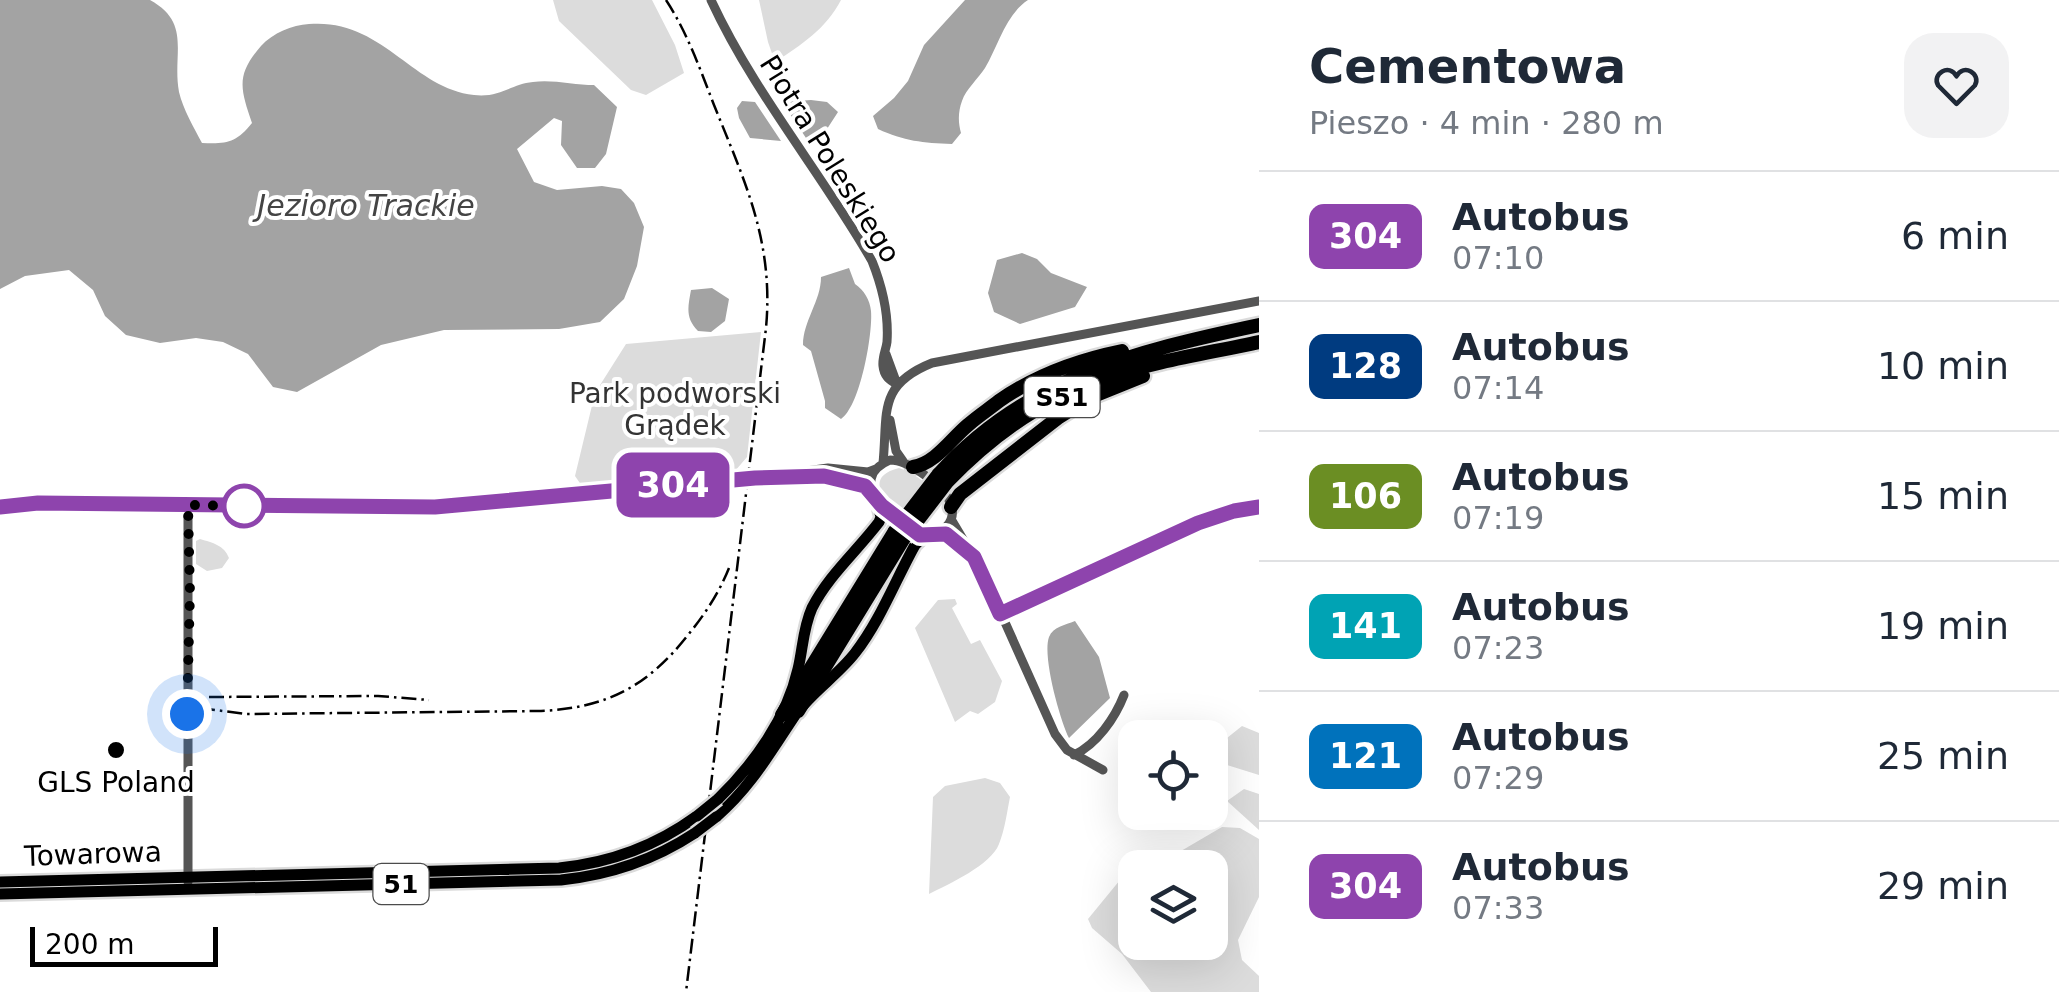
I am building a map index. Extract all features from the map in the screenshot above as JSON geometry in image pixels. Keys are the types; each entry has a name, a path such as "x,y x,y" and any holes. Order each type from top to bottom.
{"highway":[{"name":"S51","path":"943,479 970,441 1048,389 1172,343 1259,325"},
{"name":"S51","path":"798,711 918,498 994,438 1044,405 1110,376 1259,342"},
{"path":"908,464 929,462 1003,398 1049,373 1091,358 1172,343"},
{"path":"951,513 960,494 1091,397 1199,355"},
{"name":"S51","path":"782,715 900,535"}],"main road":[{"path":"782,715 797,675 805,627 826,587 881,517 875,497"},
{"path":"798,711 857,650 915,545 924,536"},
{"name":"51","path":"188,882 582,878 644,860 716,816 758,774 798,711"},
{"name":"51","path":"188,882 571,867 604,861 671,834 718,799 753,760 782,715"},
{"name":"Towarowa","path":"0,882 188,882"},
{"name":"Towarowa","path":"0,894 188,882"}],"street":[{"name":"Piotra Poleskiego","path":"710,0 750,74 872,260 885,303 886,358 897,384"},
{"path":"875,497 871,480 880,466 889,399 897,384 912,370 932,362 1259,301"},
{"path":"897,384 889,410 896,451 942,491 1060,743 1103,770"},
{"path":"0,507 38,503 435,507 828,468 868,472 890,460 908,464"},
{"path":"755,478 824,476 859,483 914,531 924,536 939,533 953,539 974,557"},
{"path":"188,505 188,882"},
{"path":"1000,614 1198,523 1259,507"},
{"path":"939,533 951,513"},
{"path":"1074,755 1085,750 1116,714 1124,696"}],"green space":[{"path":"553,0 652,0 684,73 646,95 631,90 559,21"},
{"path":"759,0 841,0 820,28 775,62"},
{"name":"Park podworski Grądek","path":"761,332 747,457 735,471 584,489 575,476 595,393 626,344"},
{"path":"899,468 923,481 899,513 882,494 880,482 883,476"},
{"path":"200,539 224,550 229,558 222,568 207,571 196,564 196,541"},
{"path":"955,599 957,604 952,608 971,644 980,640 1002,681 995,702 978,714 970,711 955,722 915,628 938,600"},
{"path":"1242,726 1259,733 1259,775 1228,765 1228,737"},
{"path":"985,778 1000,783 1010,797 999,844 979,866 929,894 933,797 945,786"},
{"path":"1244,789 1259,794 1259,830 1228,802"},
{"path":"1228,827 1240,828 1259,839 1259,897 1238,940 1242,960 1259,976 1259,992 1151,992 1127,960 1228,960 1228,850 1183,850"},
{"path":"1118,882 1118,951 1092,928 1088,919"}],"water":[{"name":"Jezioro Trackie","path":"0,0 150,0 163,9 176,29 181,98 202,143 230,141 252,123 243,91 247,65 271,37 309,24 335,25 357,32 432,80 474,95 491,95 540,81 594,85 617,107 606,154 595,168 577,168 561,145 562,121 554,118 517,149 534,182 557,190 602,186 621,189 634,203 644,227 637,266 624,299 600,322 559,329 444,330 381,345 297,392 273,387 248,354 223,342 196,338 160,343 126,335 105,316 93,290 69,270 25,276 0,289"},
{"path":"965,0 1028,0 1008,22 985,68 964,97 959,113 961,133 952,144 942,144 905,139 878,129 873,116 908,81 924,45"},
{"path":"742,101 755,102 781,141 750,138 739,118 737,108"},
{"path":"782,102 827,102 838,112 827,129 806,138"},
{"path":"1022,253 1037,259 1051,273 1087,287 1075,307 1020,324 994,312 988,293 997,260"},
{"path":"849,268 855,284 868,299 871,322 859,386 841,419 825,408 811,351 803,345 821,277"},
{"path":"712,288 729,299 725,321 711,332 698,331 689,317 691,290"},
{"path":"1075,621 1099,657 1110,698 1069,738 1053,688 1047,646 1053,631"}],"railway":[{"path":"666,0 693,51 755,213 766,268 767,297 686,992"},
{"path":"200,708 246,714 541,711 586,705 641,681 673,653 716,595 729,568"},
{"path":"209,697 378,696 429,700"}],"bus line":[{"name":"304","path":"0,507 38,503 435,507 755,478 824,476 865,486 882,506 920,535 939,533 953,539 974,557 1000,614 1198,523 1259,507"}],"place":[{"name":"GLS Poland","path":"116,750"}],"route":[{"path":"187,714 188,505 244,506"}]}
